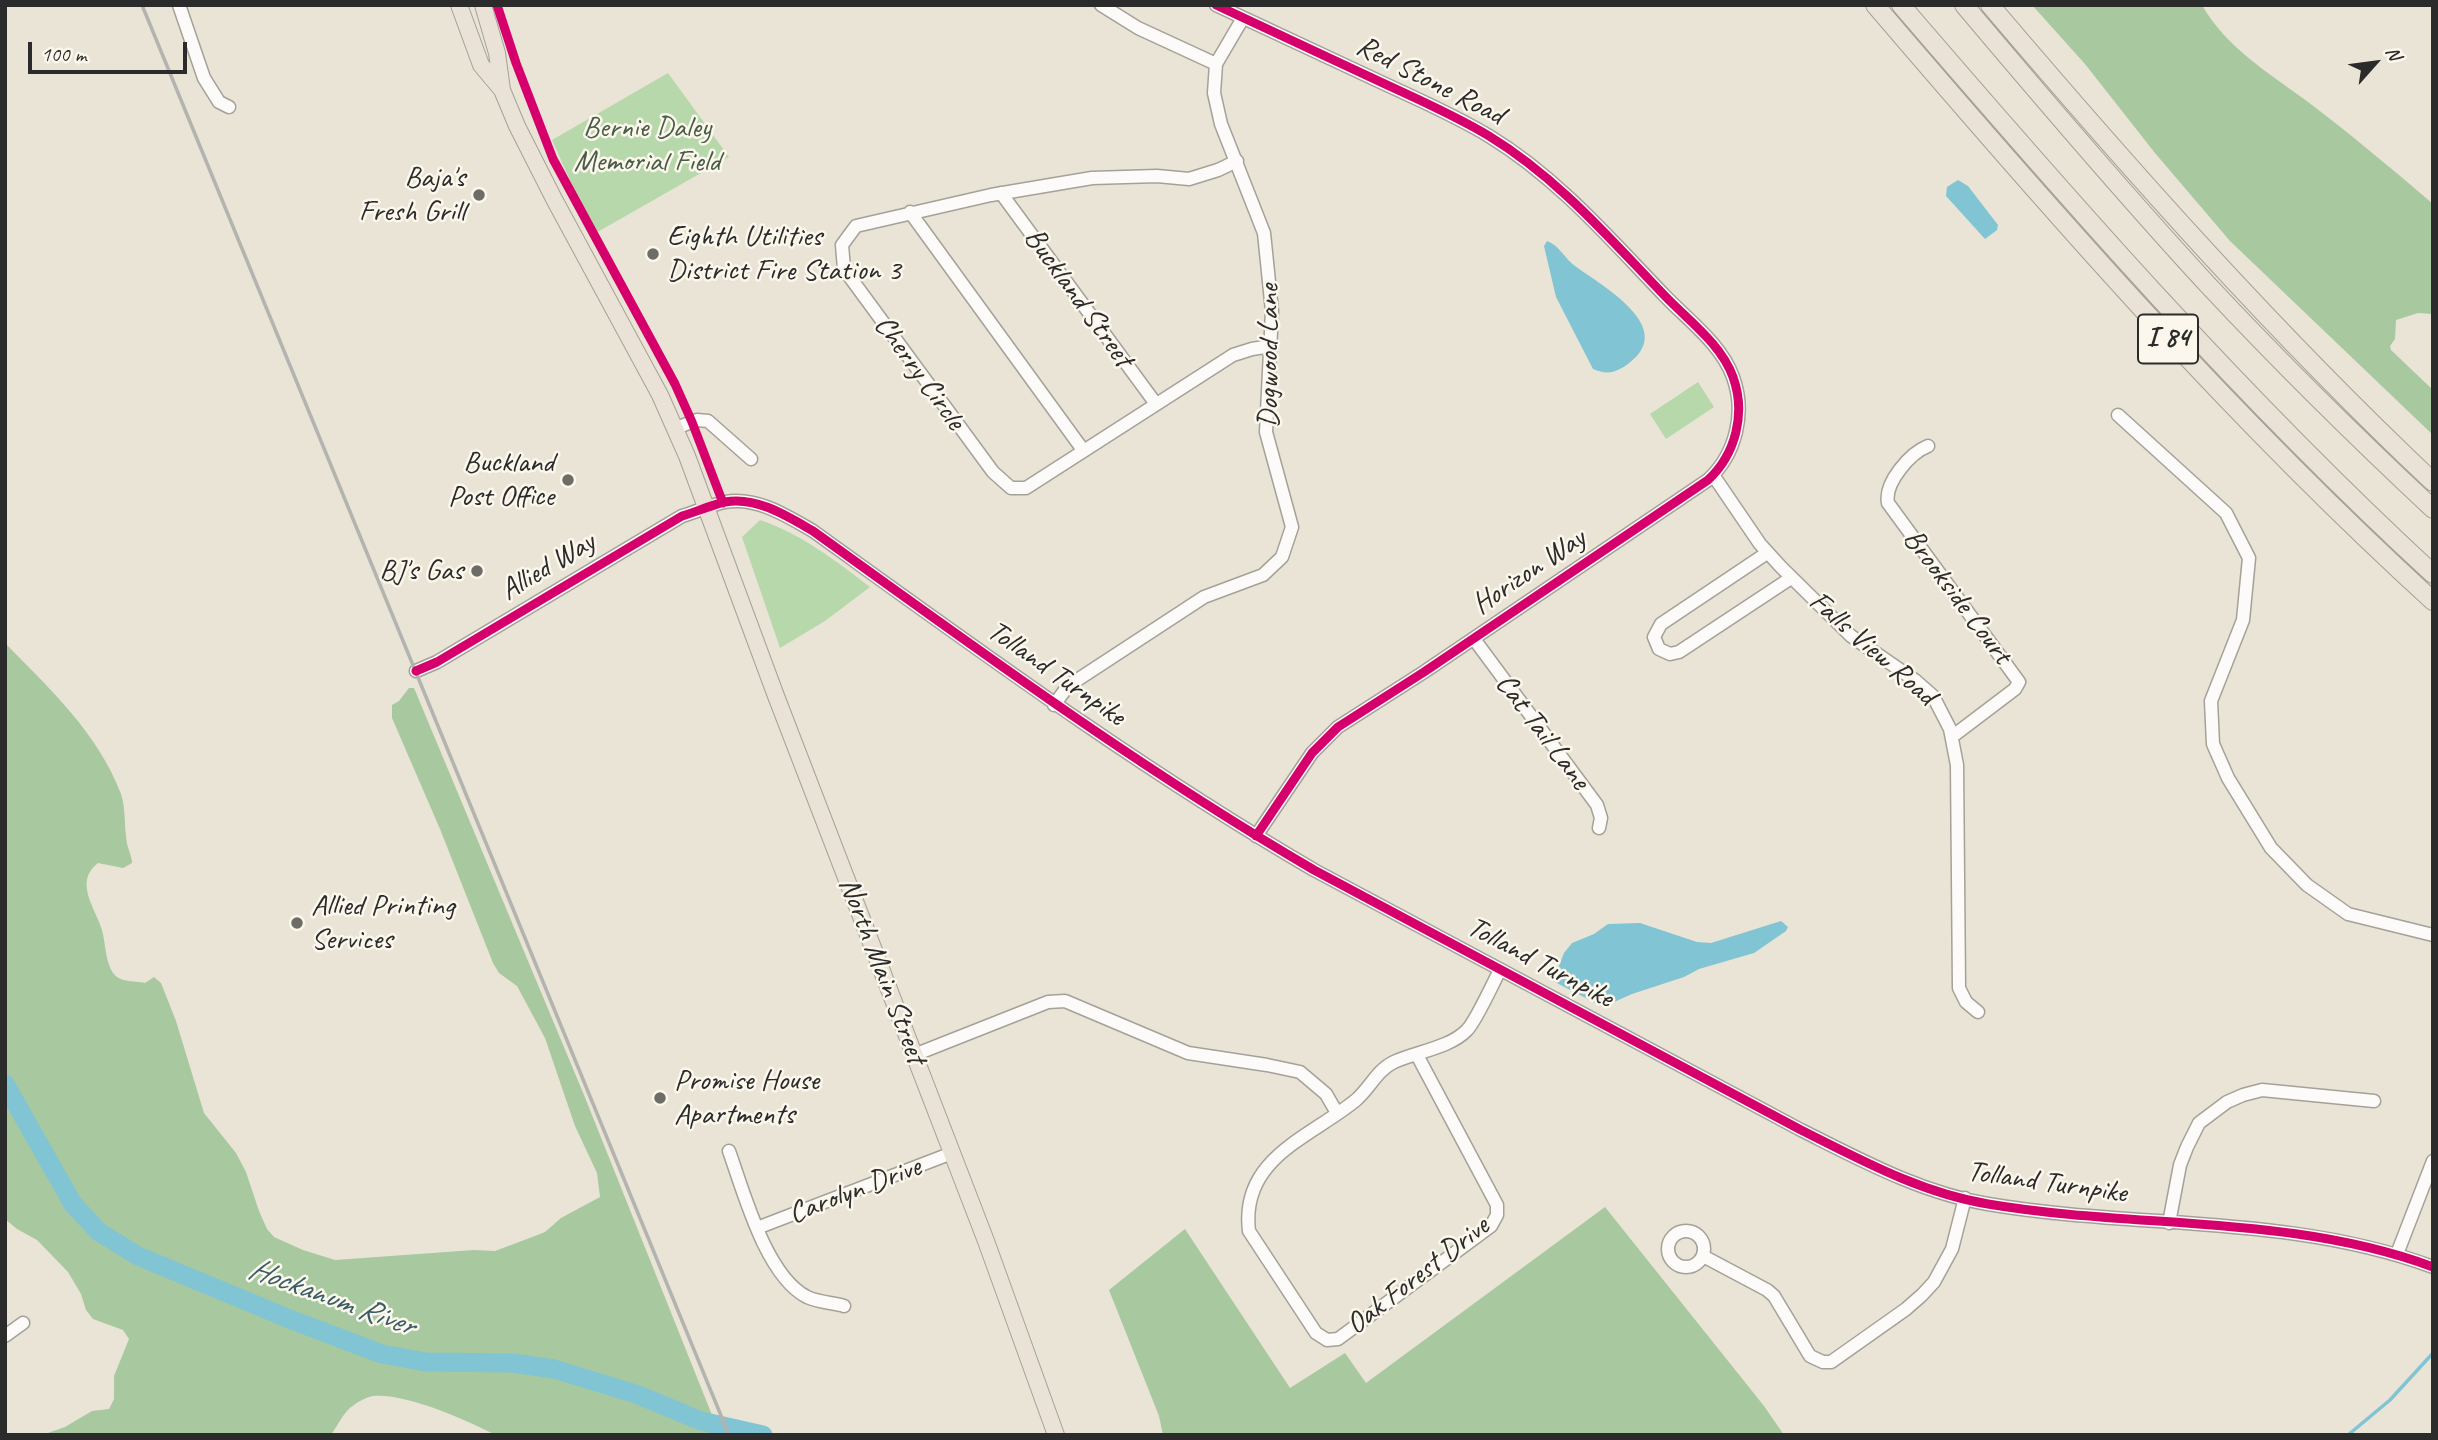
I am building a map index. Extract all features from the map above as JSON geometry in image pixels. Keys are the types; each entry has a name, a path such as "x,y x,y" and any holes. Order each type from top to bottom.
{"highway":[{"path":"1863,5 1922,60"},
{"name":"I 84","path":"1875,5 2060,220 2196,369 2339,513 2433,601"},
{"path":"1901,5 2080,212 2176,318 2325,470 2433,573"},
{"path":"1964,5 2105,171 2209,286 2308,388 2433,509"},
{"path":"1990,5 2138,178 2235,284 2433,482"}],"main road":[{"path":"459,5 481,65 502,90 538,168 647,369 676,428 707,508"},
{"path":"483,5 497,54 502,90"},
{"name":"North Main Street","path":"707,508 1056,1435"}],"street":[{"path":"179,5 204,78 219,103 229,107"},
{"path":"1101,5 1138,28 1216,64"},
{"name":"Red Stone Road","path":"1216,5 1424,102 1489,136 1535,167 1566,194 1690,321"},
{"name":"Dogwood Lane","path":"1054,705 1068,686 1205,597 1263,575 1282,557 1292,527 1266,432 1272,299 1264,233 1221,124 1214,93 1216,64 1243,18"},
{"name":"Cherry Circle","path":"1237,161 1189,179 1157,176 1092,178 1000,193 856,226 842,245 844,269 993,472 1011,488 1026,488 1233,355 1271,346"},
{"name":"Buckland Street","path":"1000,193 1156,404"},
{"path":"910,212 1083,450"},
{"name":"Horizon Way","path":"1256,836 1312,753 1330,733 1474,639 1695,490 1713,475 1724,460 1734,438 1738,422 1738,400 1733,378 1723,358 1690,321"},
{"path":"2118,415 2226,513 2249,558 2243,620 2211,701 2213,744 2228,778 2271,848 2307,886 2348,914 2433,935"},
{"path":"676,428 696,420 708,421 751,459"},
{"name":"Brookside Court","path":"1928,446 1915,452 1905,463 1888,492 1888,503 2019,683 2015,689 1953,736"},
{"name":"Falls View Road","path":"1713,475 1767,553 1791,578 1851,636 1927,689 1942,709 1953,736 1957,765 1959,986 1966,1002 1978,1012"},
{"name":"Tolland Turnpike","path":"707,508 726,502 753,503 781,513 813,531 1054,705 1256,836 1500,970 1877,1168 1930,1189 1985,1204 2051,1213 2307,1235 2397,1254 2433,1267"},
{"name":"Allied Way","path":"416,671 437,662 682,516 707,508"},
{"path":"1767,553 1661,624 1654,637 1659,649 1669,654 1679,652 1791,578"},
{"name":"Cat Tail Lane","path":"1474,639 1597,805 1601,818 1599,828"},
{"name":"Oak Forest Drive","path":"1417,1055 1497,1205 1497,1215 1491,1226 1338,1339 1327,1340 1316,1333 1249,1231 1246,1211 1252,1189 1270,1164 1291,1144 1359,1098 1375,1076 1392,1063 1446,1043 1467,1030 1500,970"},
{"path":"914,1055 1048,1002 1065,1001 1188,1053 1300,1072 1326,1094 1337,1113"},
{"path":"2169,1223 2179,1165 2187,1147 2199,1123 2227,1102 2262,1090 2374,1101"},
{"path":"729,1151 770,1258 787,1280 807,1297 844,1306"},
{"name":"Carolyn Drive","path":"757,1228 952,1153"},
{"path":"2397,1254 2433,1161"},
{"path":"1703,1256 1767,1290 1774,1296 1810,1356 1823,1362 1831,1362 1914,1302 1934,1282 1952,1249 1965,1198"},
{"path":"5,1336 23,1323"}],"green space":[{"path":"2032,5 2202,5 2211,20 2235,46 2337,124 2433,204 2433,314 2418,313 2396,320 2395,339 2390,346 2433,390 2433,435 2230,241 2155,153 2085,64"},
{"name":"Bernie Daley Memorial Field","path":"668,73 729,157 594,234 552,140"},
{"path":"1698,382 1714,407 1666,439 1650,414"},
{"path":"760,520 804,540 870,587 825,621 780,648 742,537"},
{"path":"5,643 55,694 86,731 121,794 132,863 123,868 98,863 87,879 88,896 102,930 106,955 113,973 123,980 145,983 154,977 161,983 176,1021 204,1113 236,1153 267,1229 274,1237 335,1260 474,1250 495,1251 545,1232 561,1218 600,1197 597,1173 575,1126 545,1038 517,986 499,973 493,963 392,718 392,705 399,701 409,688 414,688 584,1095 720,1435 496,1435 419,1403 387,1396 373,1396 350,1408 331,1435 42,1435 65,1427 92,1411 109,1409 114,1399 114,1376 129,1339 123,1330 93,1319 68,1272 37,1240 5,1219"},
{"path":"1605,1207 1764,1406 1784,1435 1163,1435 1159,1416 1109,1290 1185,1229 1290,1388 1345,1353 1366,1383"}],"water":[{"path":"1958,180 1968,186 1998,225 1997,230 1985,239 1946,196 1947,187"},
{"path":"1547,241 1575,266 1618,297 1641,323 1645,336 1641,350 1628,364 1615,371 1593,369 1556,297 1544,246"},
{"path":"1781,921 1788,927 1786,931 1754,953 1699,969 1603,1007 1553,981 1564,953 1572,943 1594,934 1608,924 1640,923 1697,942 1711,943"}],"waterway":[{"name":"Hockanum River","path":"5,1084 73,1204 99,1232 138,1256 382,1354 426,1362 512,1363 554,1369 636,1394 701,1421 763,1435"},
{"path":"2348,1435 2390,1400 2433,1353"}],"railway":[{"path":"142,5 729,1435"}],"cycle path":[{"path":"497,5 553,159 675,384 723,503"},
{"path":"1216,5 1460,120 1489,136 1538,171 1582,210 1713,343 1728,365 1739,405 1732,445 1718,470 1708,480 1338,727 1312,753 1256,836"},
{"path":"416,671 437,662 682,516 725,502 760,505 813,531 1122,749 1314,870 1869,1164 1915,1184 1988,1204 2044,1212 2269,1230 2379,1250 2433,1267"}],"place":[{"name":"Baja's Fresh Grill","path":"479,195"},
{"name":"Eighth Utilities District Fire Station 3","path":"653,254"},
{"name":"Buckland Post Office","path":"568,480"},
{"name":"BJ's Gas","path":"477,571"},
{"name":"Allied Printing Services","path":"297,923"},
{"name":"Promise House Apartments","path":"660,1098"}]}
